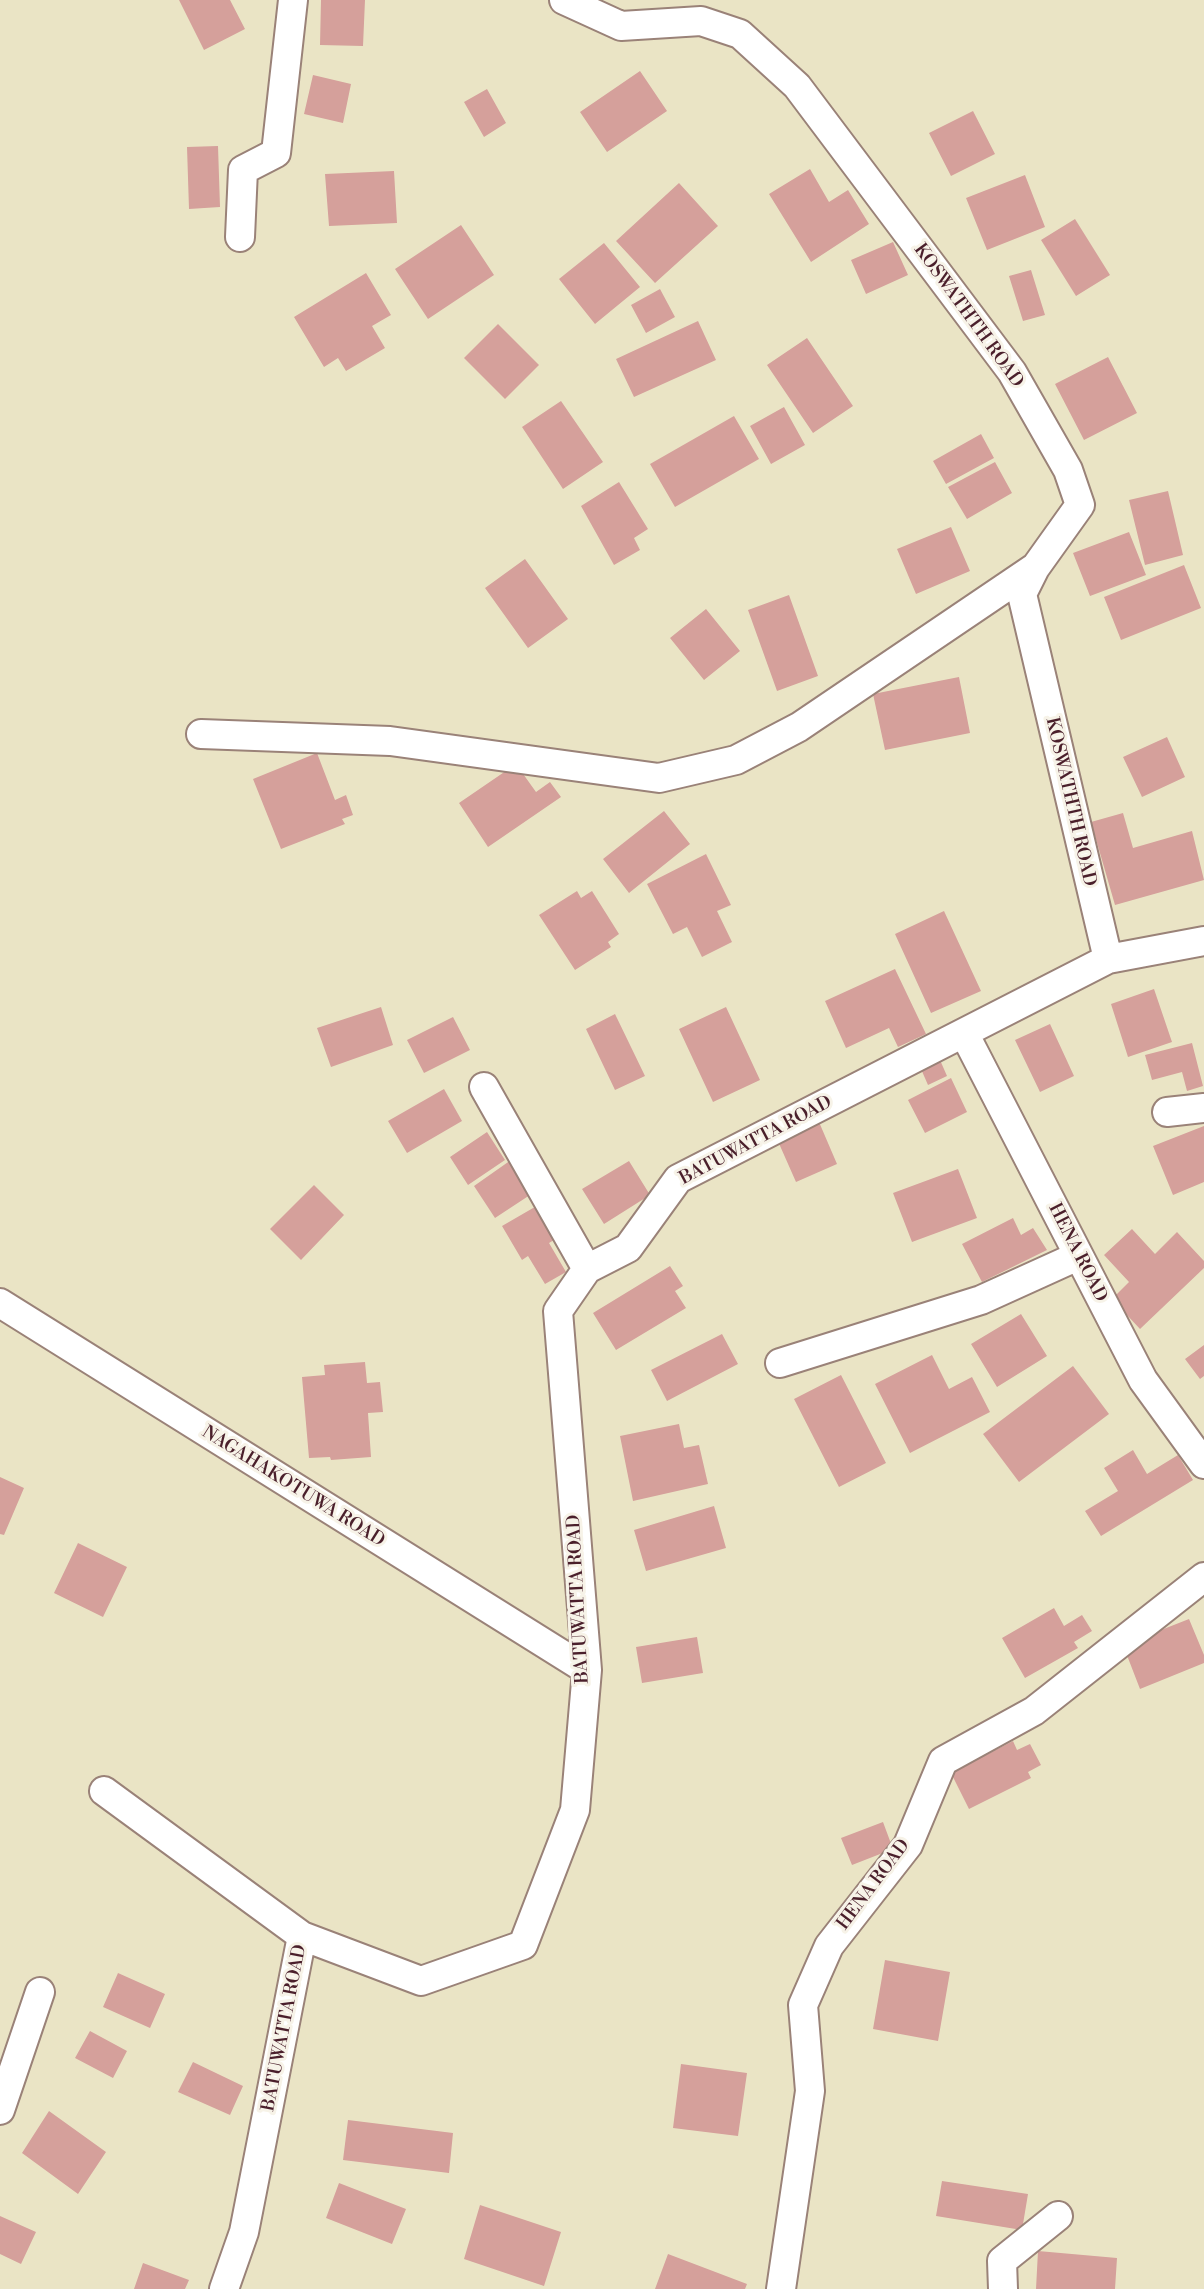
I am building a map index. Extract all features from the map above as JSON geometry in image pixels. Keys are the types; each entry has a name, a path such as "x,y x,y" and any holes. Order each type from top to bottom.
{"street":[{"path":"240,237 243,170 276,153 293,0"},
{"name":"KOSWATHTH ROAD","path":"564,0 621,26 701,21 740,34 797,86 1012,372 1068,470 1080,504 1035,568 1022,594 1108,959"},
{"path":"201,734 390,741 659,778 736,760 799,728 1035,568"},
{"path":"1108,959 1204,941"},
{"name":"BATUWATTA ROAD","path":"224,2289 244,2232 302,1936 421,1981 523,1945 575,1810 587,1670 558,1311 588,1269 628,1248 678,1179 1108,959"},
{"name":"HENA ROAD","path":"964,1033 1143,1380 1204,1464"},
{"path":"484,1087 588,1269"},
{"path":"1167,1112 1204,1108"},
{"path":"780,1363 981,1300 1078,1256"},
{"name":"NAGAHAKOTUWA ROAD","path":"0,1303 587,1670"},
{"name":"HENA ROAD","path":"782,2289 810,2091 803,2005 829,1946 908,1845 943,1761 1034,1711 1204,1577"},
{"path":"104,1791 302,1936"},
{"path":"0,2110 40,1992"},
{"path":"1003,2289 1002,2261 1058,2216"}],"building":[{"path":"179,0 230,0 245,29 204,50"},
{"path":"321,0 365,0 363,46 320,45"},
{"path":"640,71 667,111 607,152 580,112"},
{"path":"313,75 351,84 343,123 304,114"},
{"path":"487,89 506,123 484,137 464,102"},
{"path":"973,111 995,154 951,176 929,133"},
{"path":"218,146 220,207 189,209 187,147"},
{"path":"810,169 829,202 848,190 869,224 811,262 769,194"},
{"path":"394,171 397,223 329,226 325,174"},
{"path":"1025,175 1045,227 987,250 966,198"},
{"path":"679,183 718,226 655,283 616,241"},
{"path":"1075,219 1110,275 1076,296 1041,240"},
{"path":"461,225 494,275 428,319 395,269"},
{"path":"893,242 908,275 866,294 851,260"},
{"path":"604,243 640,287 595,324 559,279"},
{"path":"1031,270 1045,315 1023,321 1009,276"},
{"path":"366,273 391,315 372,326 385,348 346,371 338,358 324,367 294,317"},
{"path":"660,289 675,317 646,333 631,305"},
{"path":"698,321 716,360 634,397 616,359"},
{"path":"498,324 539,365 505,399 464,358"},
{"path":"807,338 853,406 813,433 767,365"},
{"path":"1108,357 1137,413 1084,440 1055,384"},
{"path":"561,401 603,462 563,489 522,427"},
{"path":"784,407 805,445 771,464 750,426"},
{"path":"734,416 759,459 675,507 650,464"},
{"path":"981,434 994,458 946,484 933,461"},
{"path":"995,462 1012,493 967,519 948,487"},
{"path":"619,482 648,529 634,538 640,550 614,565 581,506"},
{"path":"1168,491 1183,555 1145,565 1129,500"},
{"path":"951,527 970,571 916,594 897,549"},
{"path":"1129,532 1146,575 1090,596 1073,553"},
{"path":"525,559 568,619 528,648 485,588"},
{"path":"1184,565 1201,608 1121,640 1104,597"},
{"path":"789,595 818,676 777,691 748,610"},
{"path":"706,609 740,651 704,680 670,638"},
{"path":"959,677 970,733 885,750 873,694"},
{"path":"1167,737 1185,777 1142,797 1123,757"},
{"path":"317,753 335,800 346,795 353,815 342,819 345,824 281,849 253,779"},
{"path":"516,764 536,792 550,782 561,797 488,847 459,803"},
{"path":"664,811 690,844 629,893 603,859"},
{"path":"1123,813 1133,848 1192,831 1204,880 1115,905 1091,822"},
{"path":"706,854 731,905 717,911 732,942 702,957 687,927 673,934 647,884"},
{"path":"577,891 581,898 592,891 619,934 608,942 611,947 575,970 539,915"},
{"path":"944,911 981,991 931,1013 895,934"},
{"path":"895,969 926,1034 898,1047 889,1028 846,1048 825,1001"},
{"path":"1154,989 1172,1042 1128,1057 1111,1004"},
{"path":"381,1007 393,1045 331,1067 317,1028"},
{"path":"726,1007 760,1080 713,1102 679,1029"},
{"path":"615,1014 645,1076 615,1090 586,1029"},
{"path":"453,1017 470,1050 424,1073 407,1040"},
{"path":"1050,1024 1074,1076 1040,1092 1015,1040"},
{"path":"1192,1043 1203,1086 1187,1091 1182,1072 1152,1080 1145,1055"},
{"path":"940,1060 947,1076 928,1085 921,1069"},
{"path":"951,1078 967,1112 925,1133 908,1100"},
{"path":"444,1089 462,1121 407,1153 388,1121"},
{"path":"819,1122 837,1164 796,1182 777,1139"},
{"path":"1204,1126 1204,1182 1173,1195 1153,1146"},
{"path":"487,1132 505,1160 468,1185 450,1157"},
{"path":"511,1160 533,1193 495,1218 474,1186"},
{"path":"629,1161 650,1195 604,1224 582,1189"},
{"path":"958,1169 977,1218 912,1242 893,1193"},
{"path":"314,1185 344,1215 301,1260 270,1229"},
{"path":"540,1204 559,1237 549,1243 566,1272 545,1284 528,1256 522,1260 502,1226"},
{"path":"1013,1218 1021,1235 1033,1228 1047,1250 982,1282 962,1244"},
{"path":"1132,1229 1155,1254 1177,1232 1204,1261 1204,1268 1140,1329 1112,1299 1129,1282 1104,1255"},
{"path":"670,1266 683,1286 675,1291 686,1308 616,1350 593,1313"},
{"path":"1021,1314 1047,1356 997,1387 971,1344"},
{"path":"722,1334 738,1364 667,1401 651,1370"},
{"path":"1204,1345 1204,1376 1200,1379 1185,1359"},
{"path":"932,1355 949,1389 972,1377 990,1412 910,1453 875,1384"},
{"path":"365,1362 367,1383 380,1382 383,1412 368,1413 371,1457 331,1460 330,1457 309,1458 302,1377 325,1375 324,1365"},
{"path":"1073,1366 1109,1414 1019,1482 983,1434"},
{"path":"841,1375 886,1463 839,1487 794,1399"},
{"path":"679,1424 684,1448 699,1445 708,1484 633,1501 620,1436"},
{"path":"1133,1450 1147,1474 1178,1455 1193,1480 1101,1536 1085,1511 1118,1491 1104,1468"},
{"path":"0,1477 24,1488 4,1535 0,1534"},
{"path":"714,1506 726,1548 646,1571 634,1530"},
{"path":"78,1543 127,1567 103,1617 54,1593"},
{"path":"1054,1608 1064,1626 1082,1615 1092,1631 1074,1642 1078,1648 1025,1678 1002,1638"},
{"path":"1189,1619 1204,1655 1204,1663 1140,1689 1123,1645"},
{"path":"697,1637 703,1673 642,1683 636,1647"},
{"path":"1013,1741 1017,1750 1030,1744 1041,1765 1028,1772 1031,1778 969,1809 951,1773"},
{"path":"883,1822 893,1849 852,1865 841,1838"},
{"path":"885,1960 950,1972 938,2041 873,2029"},
{"path":"118,1973 165,1994 150,2028 103,2007"},
{"path":"90,2031 127,2051 113,2078 75,2058"},
{"path":"193,2062 243,2086 230,2115 178,2092"},
{"path":"681,2064 747,2073 738,2136 673,2128"},
{"path":"49,2111 106,2152 78,2194 22,2153"},
{"path":"348,2120 453,2133 449,2173 343,2160"},
{"path":"942,2181 1028,2194 1022,2230 936,2216"},
{"path":"339,2183 406,2209 392,2244 326,2218"},
{"path":"480,2205 561,2232 544,2286 464,2259"},
{"path":"0,2216 36,2232 21,2264 0,2254"},
{"path":"1038,2251 1117,2258 1115,2289 1036,2289"},
{"path":"668,2254 747,2284 745,2289 655,2289"},
{"path":"143,2263 189,2280 185,2289 134,2289"}]}
